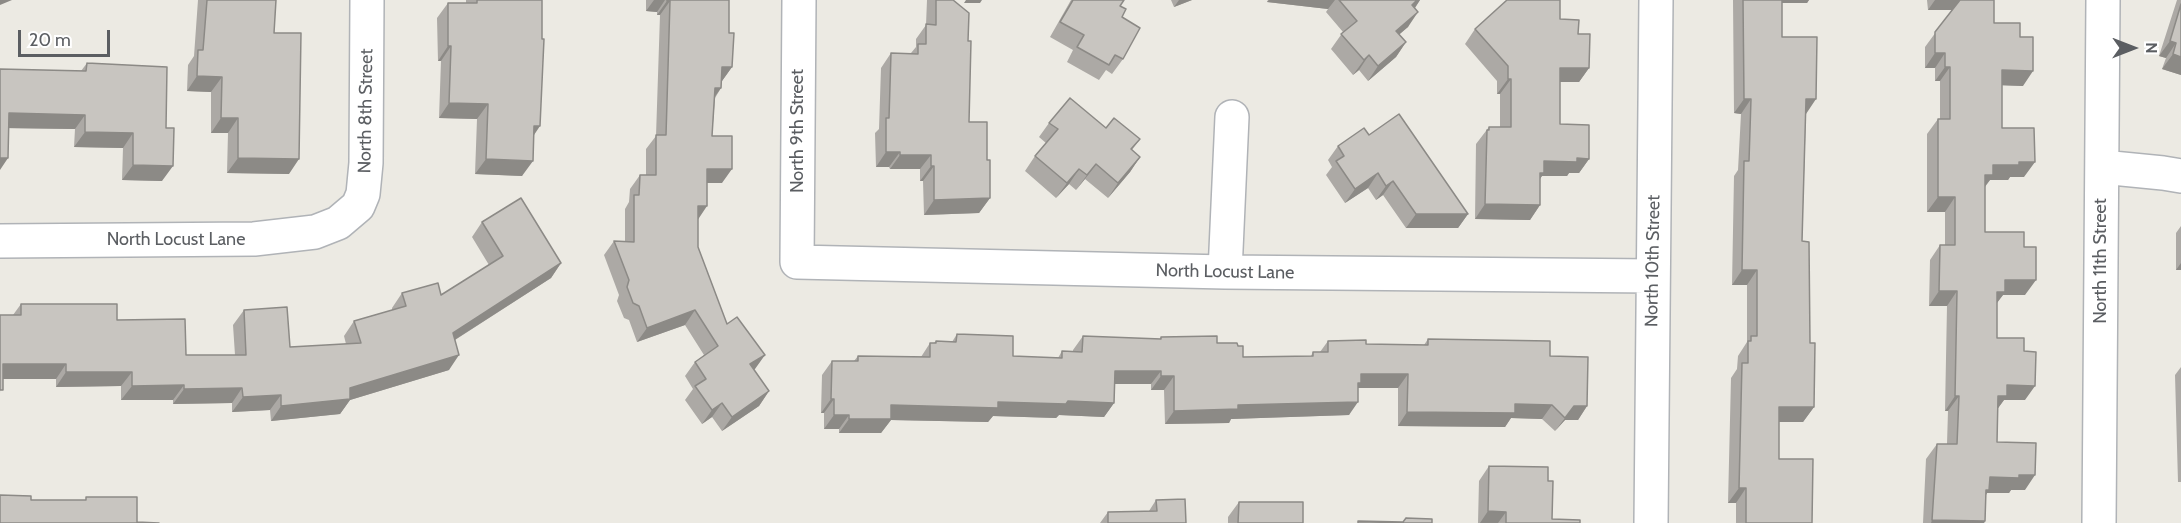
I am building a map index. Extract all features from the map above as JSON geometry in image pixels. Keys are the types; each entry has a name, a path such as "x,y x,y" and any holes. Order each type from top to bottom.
{"street":[{"name":"North 8th Street","path":"348,215 358,206 363,194 366,163 367,0"},
{"name":"North 9th Street","path":"797,262 799,0"},
{"name":"North 10th Street","path":"1651,523 1656,0"},
{"name":"North 11th Street","path":"2099,523 2103,0"},
{"path":"1225,272 1232,117"},
{"path":"2102,167 2181,177"},
{"name":"North Locust Lane","path":"0,241 254,239 315,232 333,226 348,215"},
{"name":"North Locust Lane","path":"797,262 1225,272 1653,276"}],"building":[{"path":"207,0 276,0 274,33 301,33 299,159 238,158 238,118 221,118 222,77 197,76 198,50 203,50"},
{"path":"477,0 542,0 542,39 544,39 540,126 534,126 533,161 486,159 488,104 449,103 451,46 448,46 448,3 477,3"},
{"path":"667,0 729,0 729,33 734,33 732,67 722,67 721,88 715,88 712,136 732,136 732,169 707,169 707,206 698,206 698,247 727,324 737,317 765,355 750,364 769,391 732,417 722,403 712,410 695,386 706,379 695,362 718,346 695,310 647,328 639,306 633,303 627,287 629,280 614,241 634,242 634,195 639,195 640,175 656,175 656,135 666,135 670,1"},
{"path":"936,0 953,0 969,13 968,41 971,41 969,122 987,122 990,198 934,200 934,166 931,166 931,155 900,155 900,152 886,152 891,53 918,54 918,44 926,44 926,24 936,25"},
{"path":"1073,0 1124,0 1120,6 1126,9 1122,17 1140,28 1123,59 1115,55 1109,65 1077,47 1084,35 1060,22"},
{"path":"1339,0 1417,0 1412,5 1418,12 1396,31 1406,42 1378,66 1369,55 1364,60 1341,34 1357,21"},
{"path":"1507,0 1560,0 1560,19 1579,20 1578,34 1590,34 1589,68 1560,68 1560,124 1589,125 1589,159 1577,158 1577,162 1544,161 1544,173 1540,173 1540,205 1485,204 1487,130 1489,127 1511,127 1511,79 1508,79 1508,66 1475,29"},
{"path":"1743,0 1782,0 1782,37 1817,37 1816,99 1806,99 1802,241 1809,242 1810,343 1815,343 1814,407 1779,407 1779,459 1813,459 1812,523 1746,523 1746,488 1739,488 1742,363 1748,363 1748,341 1751,341 1751,336 1757,336 1757,270 1742,270 1744,161 1749,161 1751,99 1744,99"},
{"path":"1960,0 1994,0 1994,23 2020,23 2020,37 2033,37 2033,71 2002,70 2002,128 2034,128 2035,162 2019,162 2019,165 1993,165 1993,175 1985,175 1985,232 2024,232 2024,247 2036,247 2036,280 2005,280 2005,292 1997,292 1997,338 2024,338 2024,351 2036,352 2035,386 2007,385 2007,396 1998,396 1997,442 2036,443 2035,475 2019,475 2019,478 1990,477 1989,490 1986,490 1985,521 1932,520 1937,444 1957,444 1959,396 1955,396 1957,291 1939,291 1940,245 1955,245 1955,197 1938,197 1938,119 1950,119 1950,67 1945,67 1945,53 1935,53 1935,32"},
{"path":"2181,4 2181,57 2173,54 2176,43 2170,41"},
{"path":"87,63 167,67 166,128 174,128 173,166 133,165 133,133 85,132 85,115 9,113 8,158 0,158 0,69 86,71"},
{"path":"1070,98 1106,128 1114,118 1140,139 1131,149 1140,157 1118,183 1096,164 1087,175 1079,169 1067,183 1035,156 1058,129 1049,123"},
{"path":"1399,114 1468,214 1416,214 1393,181 1386,186 1378,173 1355,189 1336,161 1344,156 1338,146 1364,128 1369,135"},
{"path":"521,198 561,263 453,333 459,355 350,388 350,399 281,406 281,395 243,397 242,388 184,389 184,385 132,386 132,372 66,372 66,364 3,364 3,390 0,390 0,315 21,315 21,304 117,304 117,320 185,319 186,355 246,355 244,310 287,307 290,347 361,343 354,321 406,306 402,293 438,283 441,295 503,256 482,222"},
{"path":"957,334 1013,336 1013,356 1062,358 1062,351 1082,352 1083,336 1161,339 1161,337 1217,336 1217,343 1237,343 1238,346 1243,346 1243,357 1313,356 1313,352 1328,352 1328,341 1366,340 1366,344 1428,345 1428,339 1550,341 1550,356 1588,357 1587,406 1574,406 1565,418 1552,405 1515,404 1515,413 1407,412 1408,374 1361,374 1361,383 1358,383 1358,402 1238,405 1238,409 1174,411 1174,376 1161,376 1161,371 1115,371 1114,403 998,402 998,408 891,405 891,419 849,419 849,415 834,415 834,399 831,399 832,361 858,361 858,356 930,357 930,343 956,342"},
{"path":"1489,466 1548,467 1548,481 1553,481 1552,519 1580,520 1580,523 1506,523 1506,512 1488,511"},
{"path":"0,495 31,496 31,500 137,497 137,522 159,523 0,523"},
{"path":"1185,499 1186,523 1108,523 1108,512 1157,511 1156,500"},
{"path":"1239,502 1303,502 1303,523 1238,523"},
{"path":"1406,518 1432,519 1432,523 1358,523 1358,521 1403,522"}]}
